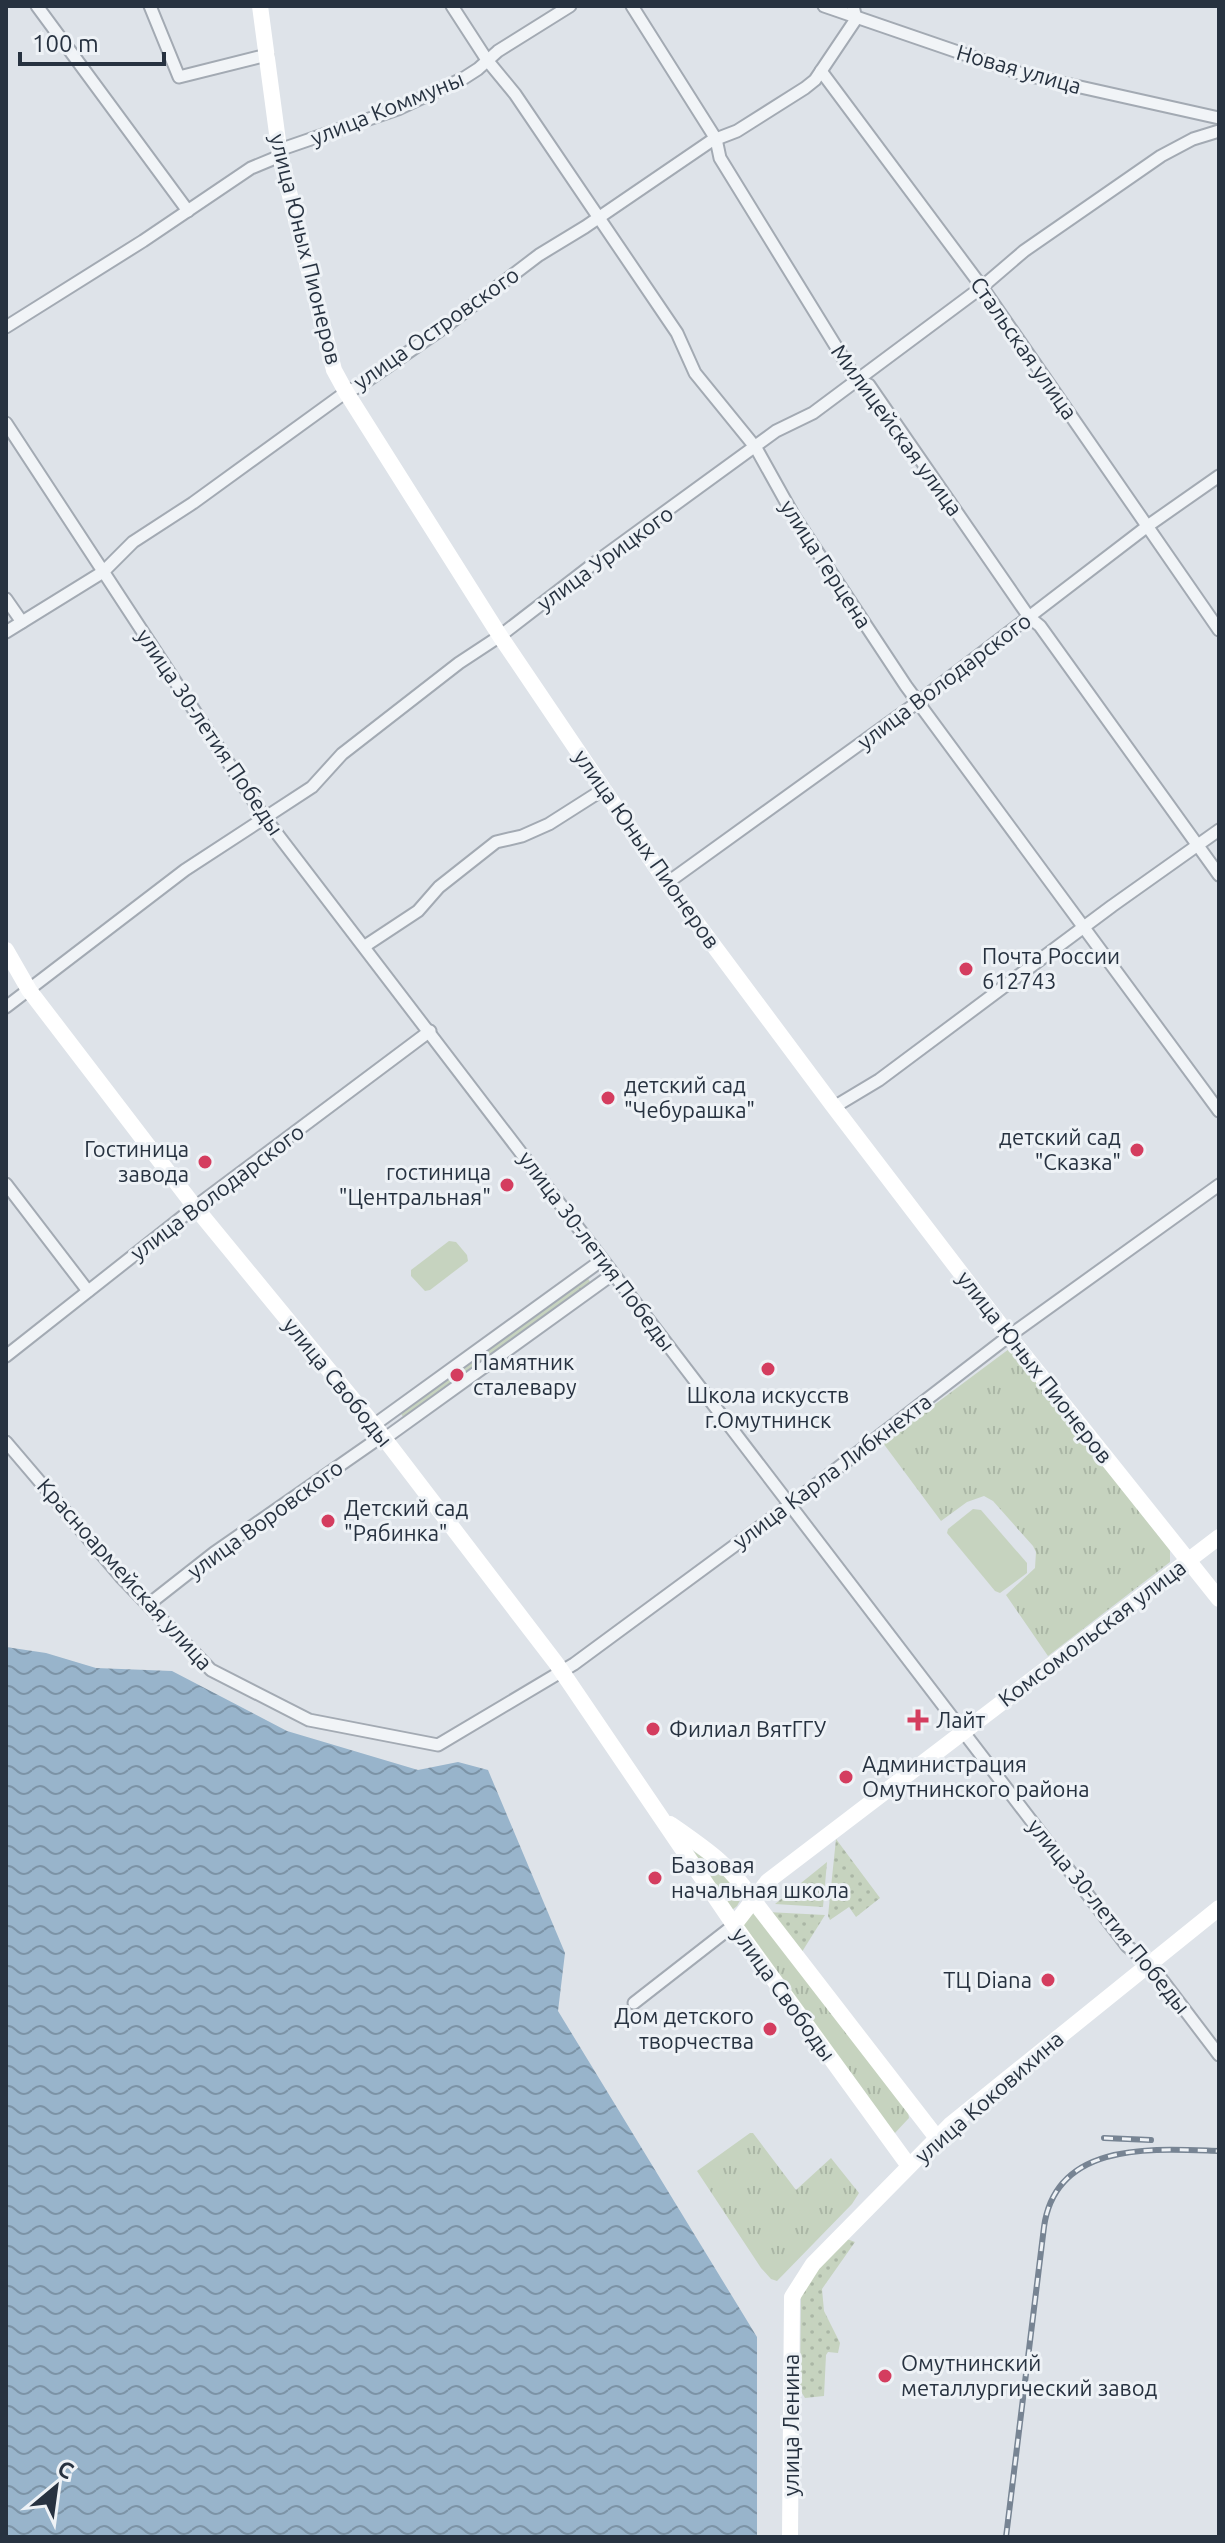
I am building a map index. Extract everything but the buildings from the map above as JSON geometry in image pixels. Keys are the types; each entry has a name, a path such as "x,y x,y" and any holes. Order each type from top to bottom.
{"main road":[{"name":"улица Юных Пионеров","path":"260,6 280,153 334,370 346,392 500,636 667,883 1009,1336 1219,1599"},
{"name":"улица Свободы","path":"6,950 29,990 195,1207 380,1433 562,1671 734,1925 909,2166"},
{"name":"Комсомольская улица","path":"734,1925 768,1881 1219,1537"},
{"name":"улица Свободы","path":"663,1820 728,1867 937,2138"},
{"name":"улица Коковихина","path":"791,2312 792,2297 813,2264 937,2138 987,2093 1219,1908"},
{"name":"улица Ленина","path":"790,2537 791,2312"}],"street":[{"path":"37,6 188,211"},
{"path":"150,6 179,77 267,55"},
{"name":"улица Герцена","path":"452,6 677,333 695,373 756,448 795,518 918,702 1219,1111"},
{"name":"улица Коммуны","path":"6,327 251,168 280,153 398,109 474,73 487,60 570,6"},
{"name":"Милицейская улица","path":"632,6 716,139 720,158 856,379 869,385 1029,617 1040,626 1219,875"},
{"name":"Новая улица","path":"824,6 1022,74 1219,118"},
{"path":"853,6 856,19"},
{"name":"улица Островского","path":"6,632 103,572 133,542 193,503 346,392 358,387 446,326 530,261 716,139 737,131 805,88 821,71 856,19"},
{"name":"Стальская улица","path":"821,71 982,287 1219,630"},
{"name":"улица Урицкого","path":"6,1007 164,885 303,793 342,754 459,663 500,636 776,431 813,413 982,287 1015,258 1089,209 1150,163 1193,139 1219,131"},
{"name":"улица 30-летия Победы","path":"6,423 264,816 1127,1946 1150,1964 1219,2055"},
{"name":"улица Володарского","path":"667,883 918,702 1149,525 1219,476"},
{"path":"6,599 22,622"},
{"path":"365,946 418,911 439,887 496,842 522,836 549,824 604,789"},
{"path":"834,1107 879,1080 1219,830"},
{"name":"улица Володарского","path":"6,1356 195,1207 430,1031"},
{"path":"6,1184 88,1291"},
{"name":"улица Карла Либкнехта","path":"438,1745 562,1671 791,1504 1009,1336 1219,1185"},
{"name":"улица Воровского","path":"149,1604 380,1433 602,1260"},
{"path":"380,1433 613,1274"},
{"name":"Красноармейская улица","path":"6,1442 121,1577 211,1670 276,1705 317,1722 438,1745"},
{"name":"Комсомольская улица","path":"634,2003 734,1925"}],"green space":[{"path":"449,1241 456,1242 468,1261 425,1291 411,1276 411,1270"},
{"path":"587,1277 592,1285 405,1420 400,1412"},
{"path":"1009,1349 1170,1550 1170,1562 1048,1656 1006,1595 1035,1568 1036,1552 1033,1546 993,1501 984,1496 967,1502 941,1521 883,1443"},
{"path":"973,1509 981,1510 1027,1563 1027,1573 1000,1593 995,1591 947,1533"},
{"path":"836,1839 880,1898 856,1917 849,1907 830,1920 828,1916"},
{"path":"692,1850 727,1874 743,1895 732,1910"},
{"path":"827,1862 823,1907 775,1904"},
{"path":"767,1912 825,1915 800,1955"},
{"path":"754,1913 908,2112 909,2118 894,2134 741,1923"},
{"path":"750,2133 796,2190 831,2158 859,2193 777,2281 761,2268 697,2171"},
{"path":"847,2239 855,2242 822,2289 824,2311 840,2343 838,2353 828,2352 826,2355 824,2396 805,2398 800,2390 801,2295 804,2285"}],"water":[{"path":"6,1647 46,1653 96,1668 172,1671 287,1731 418,1770 458,1762 488,1770 565,1953 558,2011 757,2337 757,2537 6,2537"}],"railway":[{"path":"1104,2138 1151,2140"},
{"path":"1006,2537 1044,2227 1052,2199 1067,2178 1088,2164 1112,2156 1139,2151 1219,2151"}],"place":[{"name":"Почта России 612743","path":"966,969"},
{"name":"детский сад \"Чебурашка\"","path":"608,1098"},
{"name":"детский сад \"Сказка\"","path":"1137,1150"},
{"name":"Гостиница завода","path":"205,1162"},
{"name":"гостиница \"Центральная\"","path":"507,1185"},
{"name":"Школа искусств г.Омутнинск","path":"768,1369"},
{"name":"Памятник сталевару","path":"457,1375"},
{"name":"Детский сад \"Рябинка\"","path":"328,1521"},
{"name":"Лайт","path":"918,1720"},
{"name":"Филиал ВятГГУ","path":"653,1729"},
{"name":"Администрация Омутнинского района","path":"846,1777"},
{"name":"Базовая начальная школа","path":"655,1878"},
{"name":"ТЦ Diana","path":"1048,1980"},
{"name":"Дом детского творчества","path":"770,2029"},
{"name":"Омутнинский металлургический завод","path":"885,2376"}]}
